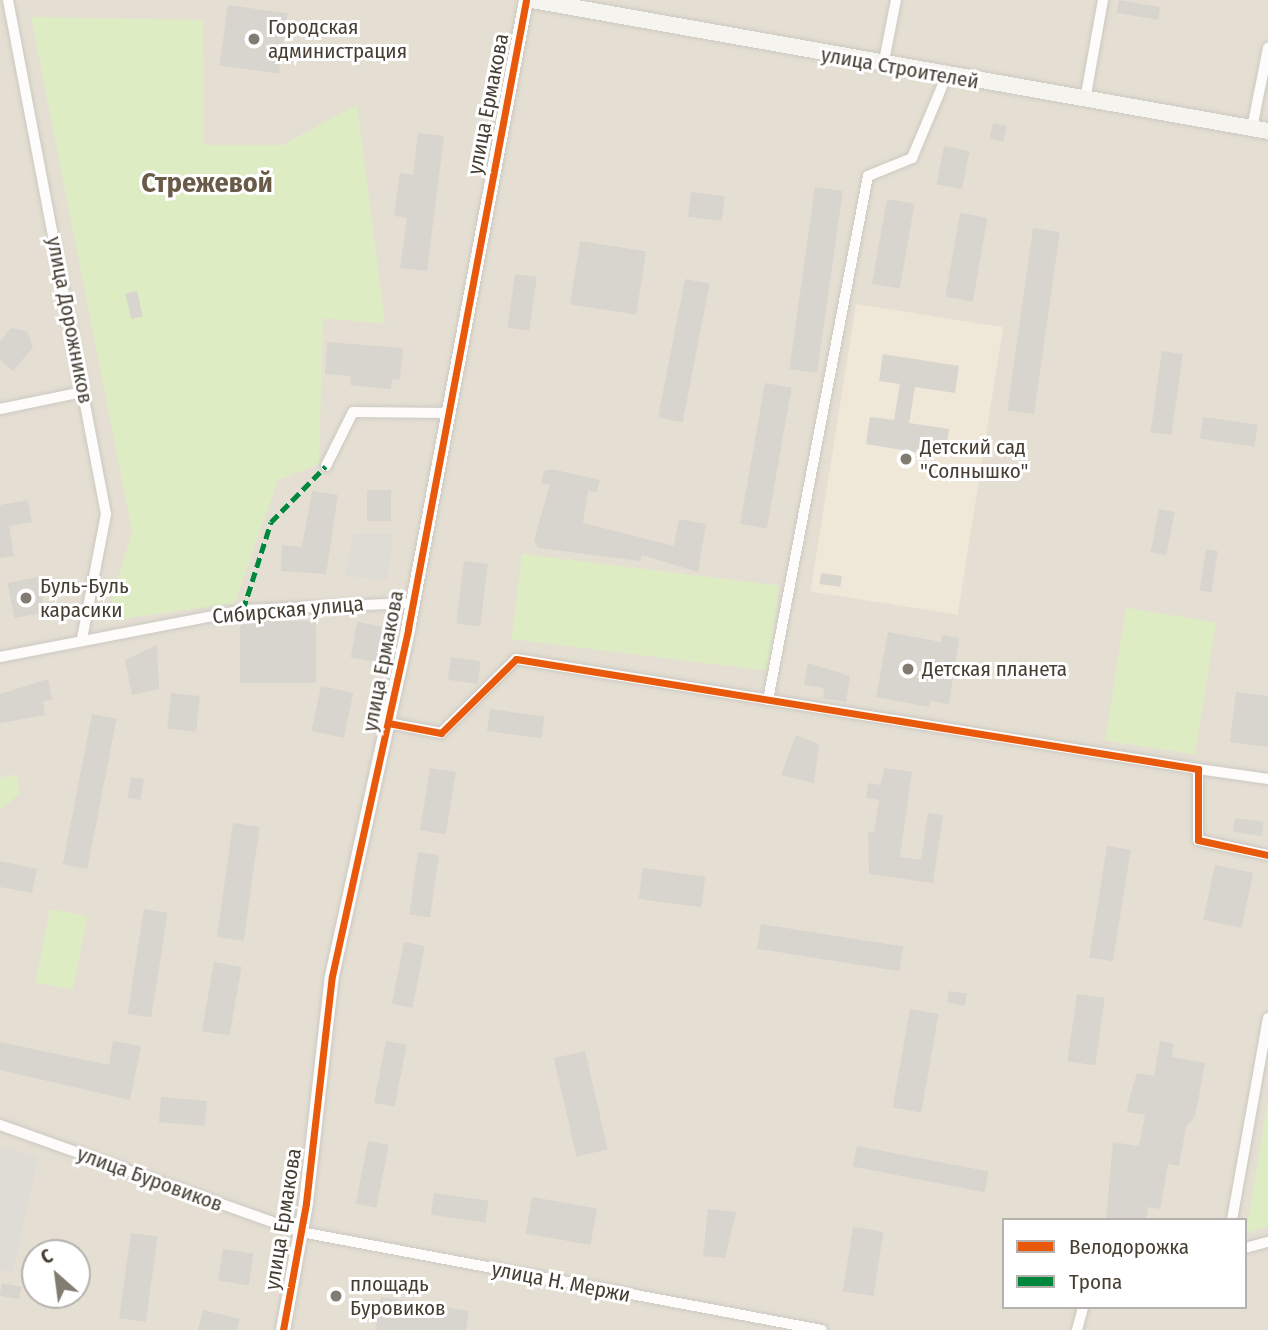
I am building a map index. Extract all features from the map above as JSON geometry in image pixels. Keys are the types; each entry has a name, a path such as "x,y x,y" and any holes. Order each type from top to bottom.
{"main road":[{"name":"улица Строителей","path":"532,0 883,66 1260,130"}],"street":[{"name":"улица Дорожников","path":"8,0 106,514 82,639"},
{"name":"улица Ермакова","path":"283,1330 301,1232 332,976 412,603 526,0"},
{"path":"883,66 896,0"},
{"path":"1085,100 1103,0"},
{"path":"1260,130 1268,48"},
{"path":"768,700 868,176 912,158 946,77"},
{"path":"0,409 83,393"},
{"path":"326,466 354,412 449,413"},
{"name":"Сибирская улица","path":"0,657 82,639 243,610 412,603"},
{"path":"388,723 441,733 516,659 1268,779"},
{"path":"1198,769 1198,840 1268,855"},
{"path":"1232,1218 1268,1017"},
{"name":"улица Буровиков","path":"0,1125 301,1232"},
{"name":"улица Н. Мержи","path":"301,1232 822,1330"},
{"path":"1247,1247 1268,1242"},
{"path":"1077,1330 1082,1309"}],"shaded area":[{"path":"0,0 1268,0 1268,1330 0,1330"},
{"name":"Детский сад \"Солнышко\"","path":"856,304 1003,327 958,615 810,591"},
{"path":"353,534 393,534 387,580 345,576"},
{"path":"0,1145 38,1158 13,1272 0,1270"}],"green space":[{"path":"31,17 203,20 204,145 282,145 357,105 385,324 323,318 319,464 278,480 235,603 106,621 132,531"},
{"path":"522,554 779,586 769,671 512,639"},
{"path":"1126,608 1216,622 1195,755 1105,740"},
{"path":"17,774 19,794 0,810 0,778"},
{"path":"50,909 87,916 73,990 36,983"},
{"path":"1268,1099 1268,1226 1247,1233"}],"building":[{"path":"1119,0 1160,7 1158,20 1117,13"},
{"name":"Городская администрация","path":"228,5 287,13 279,74 220,65"},
{"path":"993,123 1007,126 1003,142 990,139"},
{"path":"418,133 444,136 427,271 400,268 407,218 394,216 400,173 413,175"},
{"path":"944,146 970,151 962,189 937,184"},
{"path":"815,187 843,191 817,373 789,369"},
{"path":"691,192 725,196 722,221 688,217"},
{"path":"887,199 915,204 900,289 872,284"},
{"path":"960,213 988,218 973,302 945,297"},
{"path":"1033,228 1060,232 1034,414 1007,410"},
{"path":"580,241 646,251 636,315 570,304"},
{"path":"515,274 537,277 529,331 507,327"},
{"path":"685,279 710,284 683,422 658,417"},
{"path":"137,291 143,316 131,319 125,294"},
{"path":"11,328 27,331 33,347 13,371 0,360 0,341"},
{"path":"327,342 403,348 400,380 392,379 391,389 350,385 351,376 325,374"},
{"path":"1162,351 1183,354 1171,435 1151,432"},
{"path":"883,354 959,366 955,393 915,387 909,423 949,429 945,457 866,444 870,417 894,420 900,384 879,381"},
{"path":"765,383 792,388 767,529 740,524"},
{"path":"1203,417 1257,425 1254,446 1200,439"},
{"path":"552,469 600,480 597,492 588,491 583,523 674,546 679,519 706,524 698,572 642,555 640,561 538,548 534,540 550,484 541,483 544,471"},
{"path":"367,490 391,490 391,521 367,521"},
{"path":"312,491 338,495 326,574 281,571 282,545 302,547"},
{"path":"28,500 32,522 9,526 14,556 0,558 0,505"},
{"path":"1159,509 1175,512 1166,555 1151,552"},
{"path":"1206,549 1218,551 1211,592 1199,590"},
{"path":"464,561 488,564 480,626 456,624"},
{"path":"821,573 842,576 840,587 819,584"},
{"name":"Буль-Буль карасики","path":"38,577 45,612 14,618 8,583"},
{"path":"240,621 316,621 316,683 240,683"},
{"path":"357,622 384,627 377,662 351,657"},
{"name":"Детская планета","path":"888,632 941,642 942,635 959,638 949,704 930,701 929,707 876,697"},
{"path":"157,645 159,689 132,695 125,660"},
{"path":"451,657 481,661 478,684 448,680"},
{"path":"808,663 850,676 846,702 823,698 824,688 804,685"},
{"path":"48,679 52,700 43,701 45,715 0,723 0,694"},
{"path":"321,686 353,693 344,738 311,731"},
{"path":"1236,692 1268,696 1268,747 1230,742"},
{"path":"171,693 200,696 196,732 167,729"},
{"path":"490,709 544,717 541,738 487,731"},
{"path":"92,714 117,719 87,869 63,864"},
{"path":"796,735 819,744 814,783 781,775"},
{"path":"430,768 456,772 446,834 420,830"},
{"path":"884,768 912,772 900,857 921,860 928,813 943,815 933,883 869,874 868,832 874,833 879,800 866,798 868,783 881,785"},
{"path":"131,777 144,779 141,800 128,798"},
{"path":"1235,818 1264,822 1262,836 1233,832"},
{"path":"233,823 260,827 244,941 217,937"},
{"path":"1107,846 1131,850 1113,961 1089,958"},
{"path":"418,852 439,855 430,917 409,914"},
{"path":"0,861 37,869 32,893 0,887"},
{"path":"1215,865 1253,873 1242,928 1203,920"},
{"path":"643,868 705,877 701,907 639,899"},
{"path":"144,909 168,913 151,1017 127,1014"},
{"path":"761,924 903,947 899,971 757,949"},
{"path":"404,942 425,946 413,1008 392,1004"},
{"path":"214,962 242,967 229,1036 202,1031"},
{"path":"949,991 967,994 965,1006 947,1003"},
{"path":"1077,994 1105,998 1095,1065 1068,1061"},
{"path":"910,1009 939,1014 921,1113 893,1107"},
{"path":"113,1041 141,1046 130,1100 0,1070 0,1042 109,1065"},
{"path":"386,1041 407,1045 395,1107 374,1103"},
{"path":"1160,1041 1174,1044 1172,1057 1205,1063 1195,1117 1186,1126 1179,1166 1168,1164 1160,1209 1148,1207 1146,1218 1106,1218 1113,1142 1139,1146 1145,1115 1127,1112 1129,1099 1137,1073 1154,1076"},
{"path":"585,1051 608,1149 577,1157 554,1058"},
{"path":"161,1097 207,1101 205,1126 159,1122"},
{"path":"368,1141 389,1145 376,1208 356,1204"},
{"path":"857,1146 989,1172 985,1192 853,1167"},
{"path":"434,1193 488,1201 485,1222 431,1215"},
{"path":"532,1197 597,1208 591,1245 526,1233"},
{"path":"708,1209 736,1212 725,1258 703,1256"},
{"path":"853,1227 884,1232 873,1296 843,1291"},
{"path":"131,1233 158,1237 146,1322 119,1318"},
{"path":"223,1249 254,1254 249,1285 218,1281"},
{"path":"2,1283 21,1287 19,1300 0,1296"},
{"path":"381,1297 469,1311 466,1330 375,1330"},
{"path":"203,1310 240,1319 237,1330 198,1330"}],"marked path":[{"path":"243,610 271,522 326,466"}],"cycle path":[{"path":"283,1330 306,1203 332,976 408,629 526,0"},
{"path":"388,723 441,733 516,659 1198,769 1198,840 1268,855"}],"place":[{"name":"Городская администрация","path":"254,39"},
{"name":"Детский сад \"Солнышко\"","path":"906,459"},
{"name":"Буль-Буль карасики","path":"26,598"},
{"name":"Детская планета","path":"908,669"},
{"name":"площадь Буровиков","path":"336,1296"}],"district":[{"name":"Стрежевой","path":"207,183"}]}
